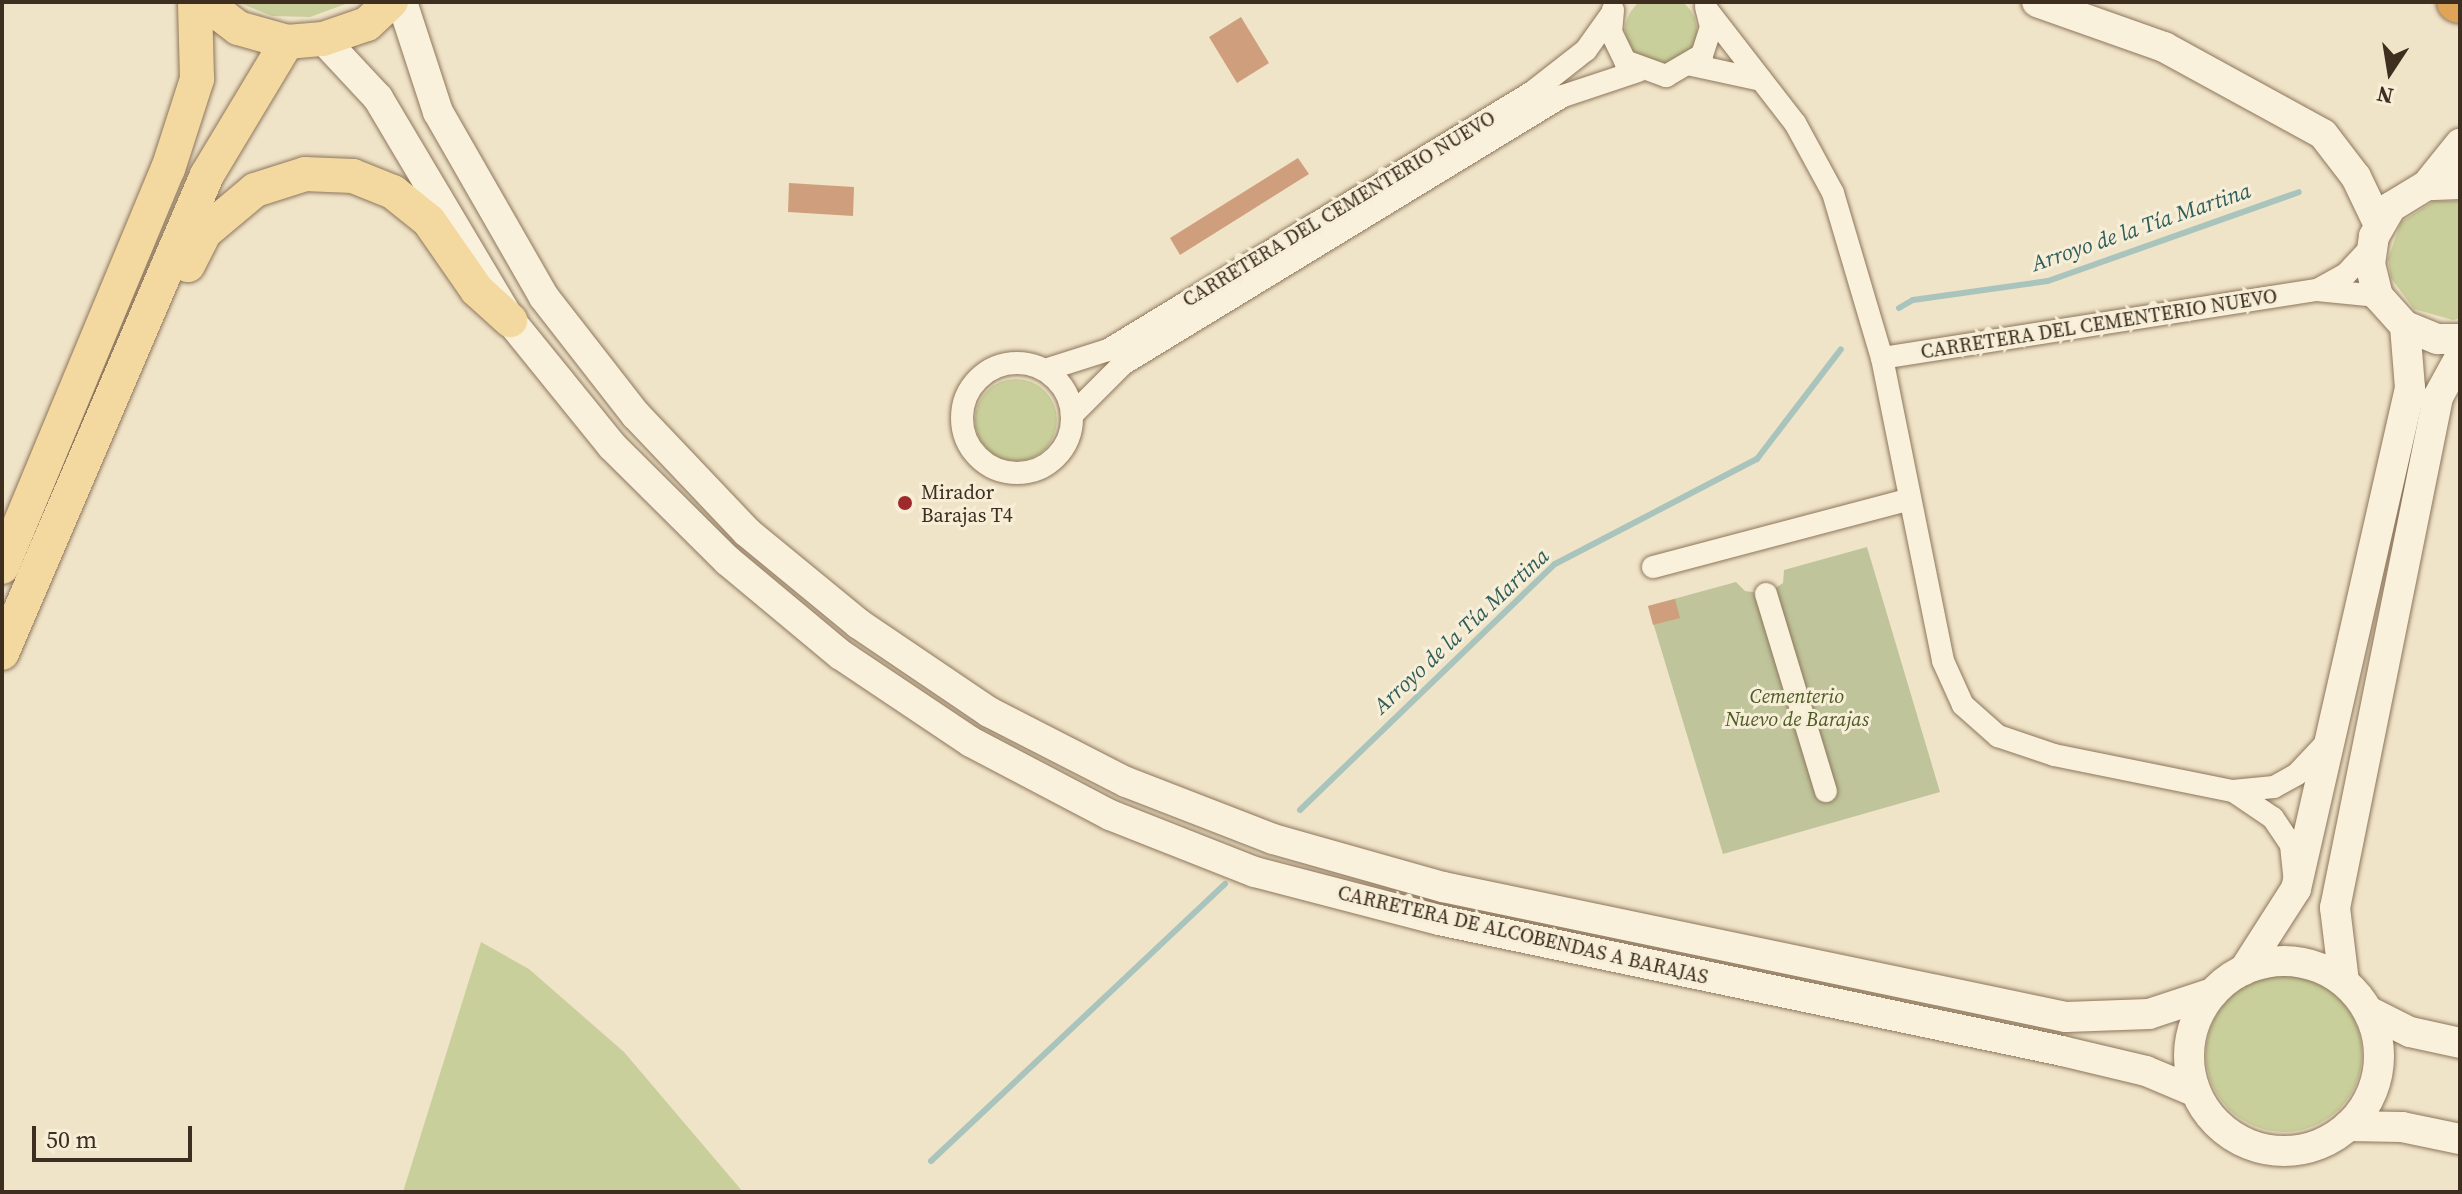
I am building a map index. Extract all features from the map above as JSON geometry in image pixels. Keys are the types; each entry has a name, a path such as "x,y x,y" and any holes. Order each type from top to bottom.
{"main road":[{"path":"2,567 168,169 197,79 195,2"},
{"path":"204,2 238,28 287,42 323,39 367,24 391,2"},
{"path":"2,653 207,175 287,42"},
{"path":"132,355 160,328 205,232 255,190 305,174 353,176 409,203 429,221 477,290 510,320"}],"street":[{"name":"CARRETERA DE ALCOBENDAS A BARAJAS","path":"402,2 438,112 544,297 636,415 747,532 859,624 989,712 1126,782 1258,834 1443,887 2066,1017 2149,1014 2213,993"},
{"path":"2037,2 2164,47 2323,134 2356,177 2375,236 2378,296 2405,326 2437,339 2460,339"},
{"path":"1706,6 1708,43 1692,65 1761,80"},
{"path":"1706,6 1795,123 1833,193 1882,358 1906,500 1943,661 1963,705 1998,736 2054,755 2233,791 2274,787 2297,774 2330,738"},
{"path":"1614,9 1615,48 1638,71"},
{"name":"CARRETERA DEL CEMENTERIO NUEVO","path":"1045,370 1108,350 1535,90 1586,50 1614,9"},
{"name":"CARRETERA DE ALCOBENDAS A BARAJAS","path":"323,39 378,98 510,320 612,446 728,561 841,655 971,742 1110,815 1255,872 1439,920 2062,1051 2146,1071 2196,1092"},
{"name":"CARRETERA DEL CEMENTERIO NUEVO","path":"1072,415 1123,364 1563,96 1638,71 1666,76 1692,65"},
{"path":"2375,236 2391,207 2427,185 2460,144"},
{"path":"2427,185 2460,184"},
{"name":"CARRETERA DEL CEMENTERIO NUEVO","path":"2317,290 2346,274 2375,236"},
{"name":"CARRETERA DEL CEMENTERIO NUEVO","path":"1882,358 2317,290 2378,296"},
{"path":"2244,970 2296,961 2344,982 2368,1011 2378,1040 2378,1072 2368,1102 2348,1126 2308,1147 2263,1149 2223,1128 2196,1092 2190,1039 2213,993 2244,970 2296,889 2410,388 2405,326"},
{"path":"2344,982 2335,930 2338,894 2438,397 2460,357"},
{"path":"1009,363 1045,370 1068,397 1072,415 1062,450 1033,471 997,470 969,446 962,411 977,379 1009,363"},
{"path":"1653,567 1906,500"},
{"path":"1766,594 1826,791"},
{"path":"2233,791 2273,818 2291,845 2296,889"},
{"path":"2368,1011 2410,1032 2460,1043"},
{"path":"2348,1126 2402,1127 2460,1139"}],"green space":[{"path":"1661,-5 1681,1 1691,11 1697,31 1691,51 1681,61 1661,67 1641,61 1631,51 1625,31 1631,11 1641,1"},
{"path":"237,2 351,2 310,17 272,16"},
{"path":"2434,201 2460,201 2460,318 2453,320 2414,309 2391,278 2388,259 2401,222"},
{"path":"1016,379 1032,382 1045,391 1054,404 1057,420 1054,436 1045,449 1032,458 1016,461 1000,458 987,449 978,436 975,420 978,404 987,391 1000,382"},
{"name":"Cementerio Nuevo de Barajas","path":"1867,547 1940,792 1723,854 1648,606 1736,582 1745,591 1766,594 1783,583 1784,570"},
{"path":"481,942 529,969 624,1052 743,1192 403,1192"},
{"path":"2284,976 2314,982 2339,999 2356,1024 2362,1054 2356,1084 2339,1109 2314,1126 2284,1132 2254,1126 2229,1109 2212,1084 2206,1054 2212,1024 2229,999 2254,982"}],"building":[{"path":"1241,17 1269,63 1237,83 1209,37"},
{"path":"1298,158 1309,174 1180,255 1170,238"},
{"path":"789,183 854,187 853,216 788,212"},
{"path":"1675,599 1680,618 1653,625 1648,606"}],"waterway":[{"name":"Arroyo de la Tía Martina","path":"1899,308 1913,300 2048,281 2299,192"},
{"name":"Arroyo de la Tía Martina","path":"1300,810 1555,564 1757,459 1841,349"},
{"name":"Arroyo de la Tía Martina","path":"931,1161 1225,884"}],"place":[{"name":"Mirador Barajas T4","path":"905,503"}]}
